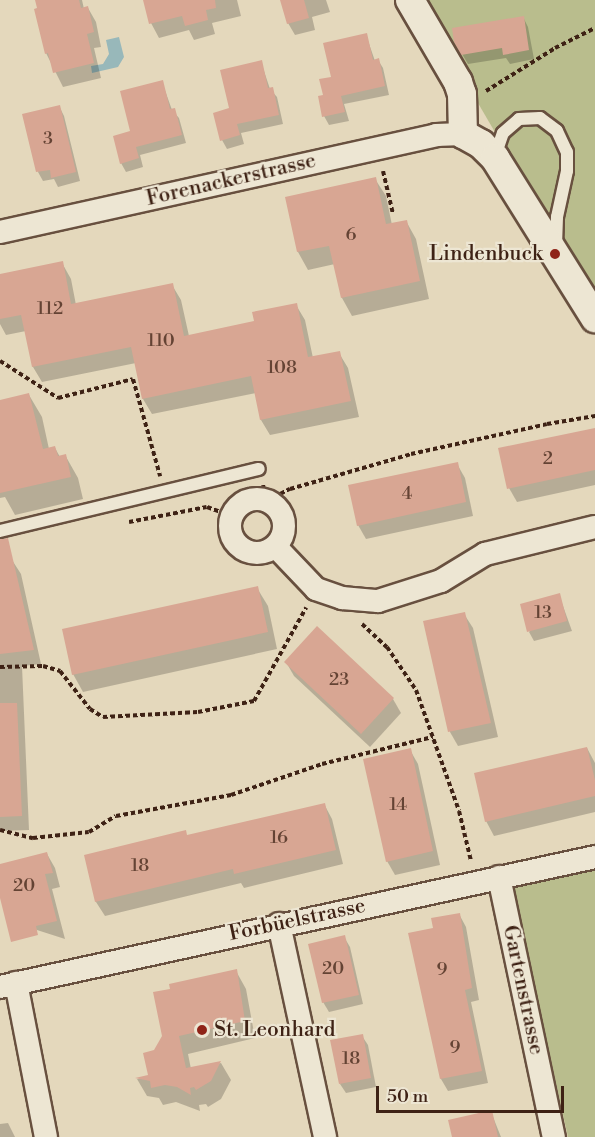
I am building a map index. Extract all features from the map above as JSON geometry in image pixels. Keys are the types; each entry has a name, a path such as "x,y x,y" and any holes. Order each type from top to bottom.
{"street":[{"path":"410,0 458,82 463,120 495,158 595,318"},
{"name":"Forenackerstrasse","path":"0,231 436,135 463,120"},
{"path":"249,500 267,501 275,506 284,522 284,531 276,547 260,554 242,550 231,536 232,516 241,504 249,500"},
{"path":"276,547 316,589 342,598 378,601 441,581 485,554 595,527"},
{"name":"Forbüelstrasse","path":"8,985 279,924 595,857"},
{"name":"Gartenstrasse","path":"499,877 554,1137"},
{"path":"279,924 325,1137"},
{"path":"8,985 46,1137"}],"lane":[{"path":"495,158 504,133 519,119 540,118 557,131 567,152 567,171 557,217 555,254"},
{"path":"0,531 260,470"}],"path":[{"path":"463,120 555,48 595,28"},
{"path":"381,165 393,214"},
{"path":"0,361 58,398 133,379 164,492"},
{"path":"267,501 291,489 411,454 547,424 595,416"},
{"path":"123,523 207,507 232,516"},
{"path":"0,667 44,666 60,671 90,709 103,717 198,712 255,701 316,589"},
{"path":"342,598 346,608 387,647 416,690 459,811 476,882"},
{"path":"0,830 33,838 89,832 116,816 231,795 321,764 433,737"}],"green space":[{"path":"418,0 595,0 595,304"},
{"path":"595,867 595,1137 568,1137 512,886"}],"water":[{"path":"119,37 124,57 118,67 92,73 91,66 103,64 109,54 106,40"}],"building":[{"path":"35,0 79,0 81,8 88,6 94,32 87,34 94,63 53,73 48,53 45,54 34,9 37,8"},
{"path":"143,0 215,0 216,8 206,10 208,20 185,26 182,16 149,24"},
{"path":"280,0 304,0 309,18 287,24"},
{"path":"524,16 529,50 503,55 502,48 461,55 454,42 452,28"},
{"path":"367,33 373,60 379,58 385,86 341,96 345,112 322,117 318,96 323,95 319,79 331,77 323,43"},
{"path":"262,60 268,88 273,87 279,115 237,124 240,135 220,141 213,113 229,108 220,70"},
{"path":"163,80 170,109 175,108 182,135 136,147 139,158 120,164 113,136 130,131 120,91"},
{"path":"60,105 76,172 51,178 50,170 36,172 22,114"},
{"path":"376,177 386,224 407,220 420,281 341,298 329,246 297,252 285,197"},
{"path":"63,261 71,304 173,283 184,336 254,321 252,312 297,303 308,357 340,351 351,401 260,420 251,376 142,399 131,347 32,367 21,315 0,319 0,274"},
{"path":"29,393 43,449 55,446 58,456 66,454 71,477 0,493 0,400"},
{"path":"595,428 595,470 507,489 498,448"},
{"path":"458,462 466,502 357,526 348,485"},
{"path":"8,538 34,650 0,654 0,539"},
{"path":"258,586 268,632 72,675 62,629"},
{"path":"560,593 567,621 527,632 520,604"},
{"path":"465,612 491,723 448,732 423,621"},
{"path":"317,626 394,698 361,734 284,662"},
{"path":"0,703 17,703 22,816 0,817"},
{"path":"587,747 595,780 595,796 485,822 474,773"},
{"path":"411,748 433,851 386,862 363,759"},
{"path":"325,803 336,850 234,874 233,869 95,902 84,855 186,830 187,835"},
{"path":"47,852 53,873 45,874 57,921 36,926 38,935 11,942 0,898 0,864"},
{"path":"460,913 472,988 465,990 482,1071 440,1079 408,933 433,928 431,918"},
{"path":"345,935 359,995 322,1003 308,944"},
{"name":"St. Leonhard","path":"237,969 245,1021 179,1036 186,1068 221,1061 211,1081 196,1090 194,1087 190,1088 191,1095 177,1087 165,1085 151,1088 150,1081 135,1078 148,1075 143,1053 154,1050 162,1036 153,992 170,989 169,984"},
{"path":"363,1034 371,1078 339,1084 330,1040"},
{"path":"492,1110 498,1137 452,1137 448,1120"}],"place":[{"name":"Lindenbuck","path":"555,254"},
{"name":"St. Leonhard","path":"202,1030"}]}
